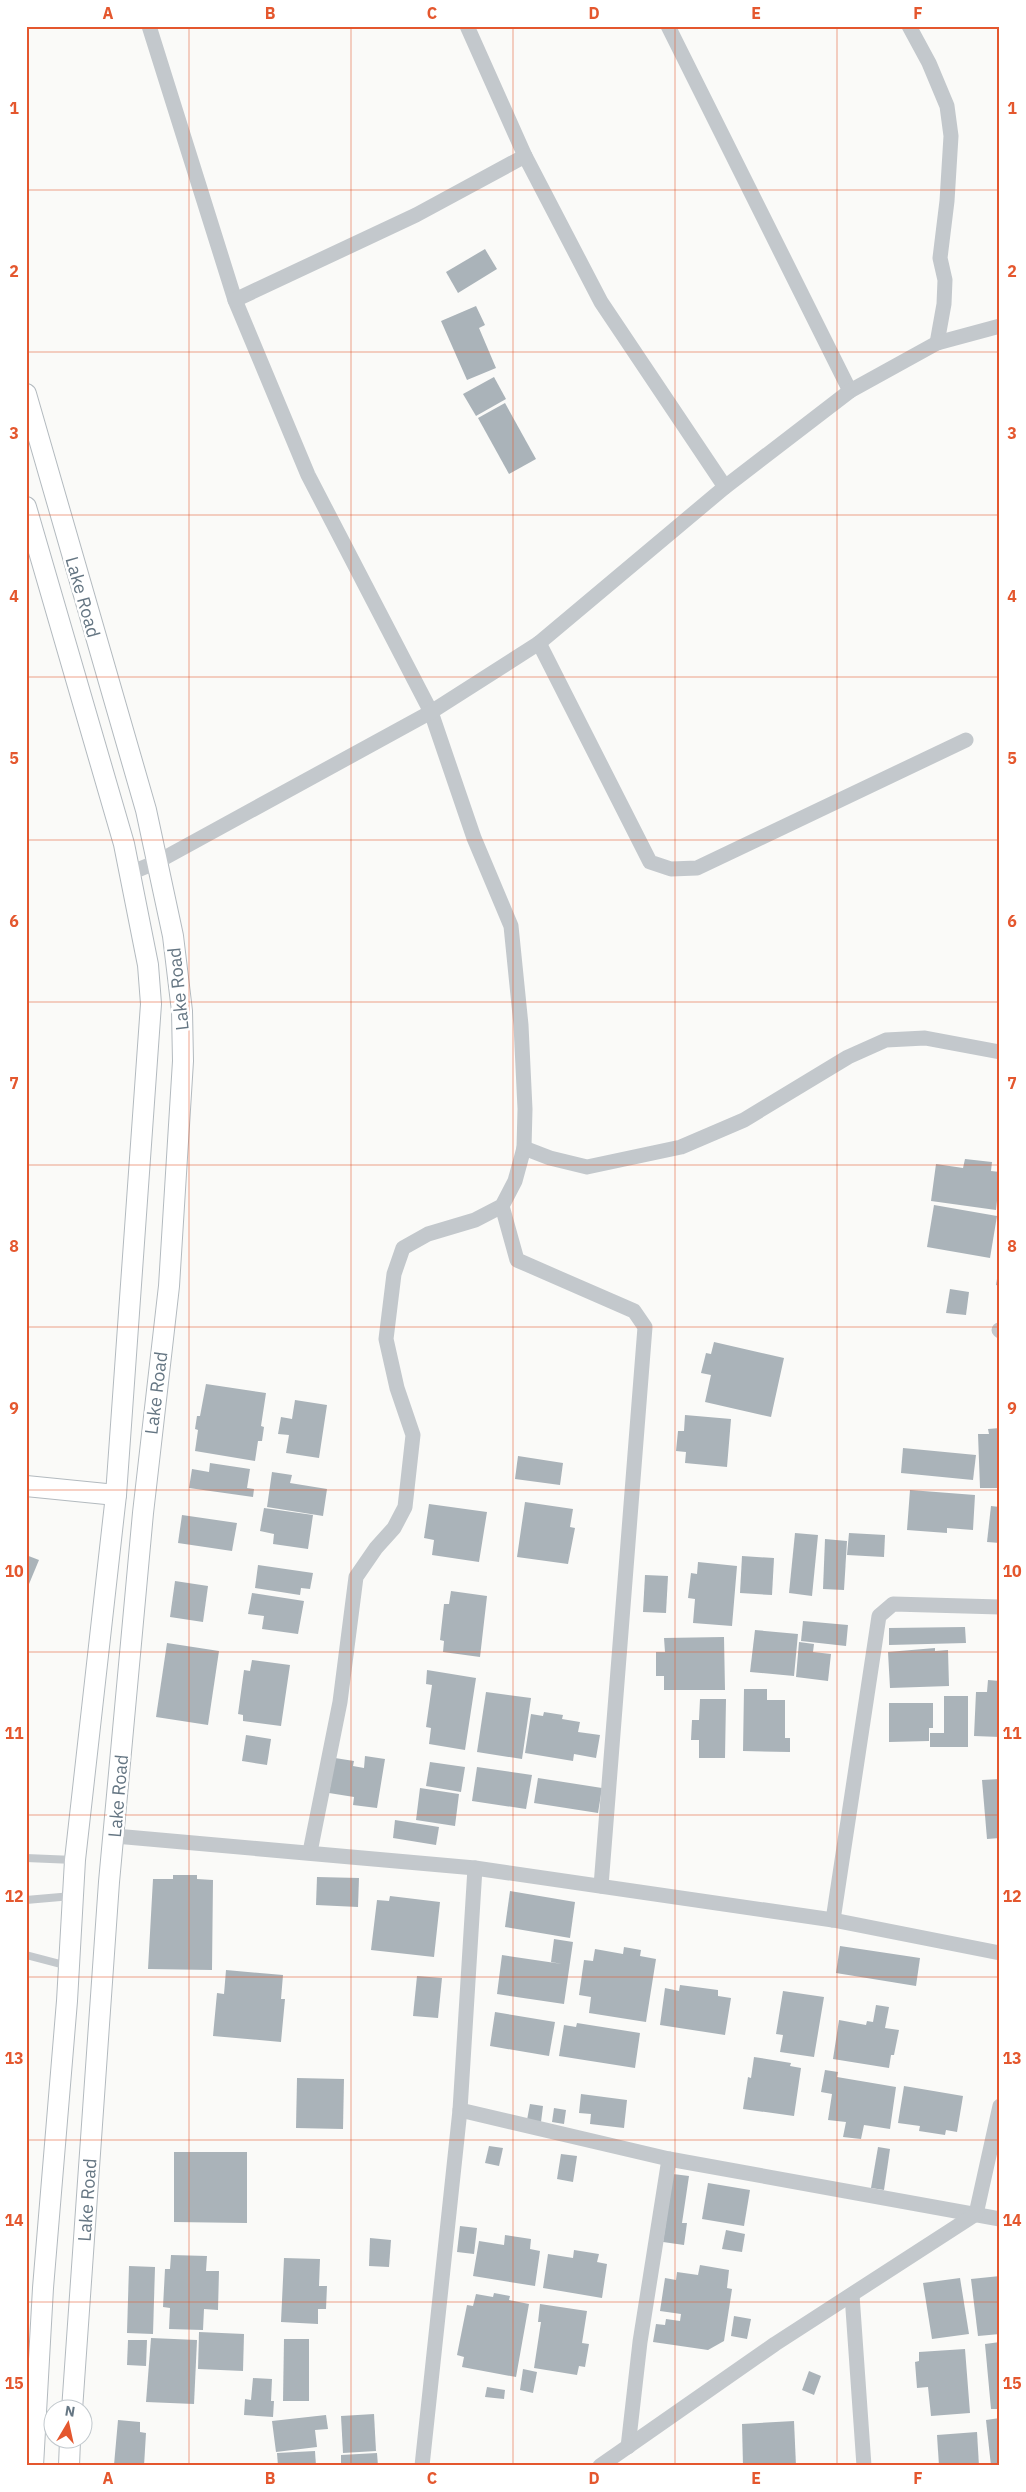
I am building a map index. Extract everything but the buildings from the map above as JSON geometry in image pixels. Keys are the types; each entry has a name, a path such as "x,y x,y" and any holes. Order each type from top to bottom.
{"main road":[{"name":"Lake Road","path":"26,394 105,674 132,759 173,936 182,1011 183,1061 169,1286 143,1514 115,1836 109,1882 73,2400"},
{"name":"Lake Road","path":"26,506 112,796 130,873 148,965 151,1004 116,1495 75,1860 74,1896 31,2412 33,2466"},
{"path":"26,1486 116,1495"},
{"path":"69,2466 70,2450"}],"street":[{"path":"149,26 235,300 308,475 431,712 474,838 511,926 521,1025 525,1109 524,1148 515,1181 502,1206 475,1220 428,1234 403,1248 394,1274 386,1339 397,1388 414,1435 405,1507 394,1528 376,1548 356,1577 340,1702 310,1852"},
{"path":"467,26 525,156 601,302 725,487"},
{"path":"668,26 850,391"},
{"path":"909,26 928,62 947,106 951,136 947,201 940,258 945,280 944,304 937,343"},
{"path":"235,300 416,215 525,156"},
{"path":"130,873 157,862 431,712 539,643 725,487 850,391 937,343 1000,326"},
{"path":"539,643 650,862 671,869 697,868 966,740"},
{"path":"524,1148 550,1158 587,1167 681,1146 744,1120 848,1057 886,1040 925,1038 1000,1052"},
{"path":"502,1206 517,1260 634,1310 645,1327 644,1366 602,1886"},
{"path":"833,1920 879,1616 894,1604 1000,1607"},
{"path":"115,1836 475,1868 833,1920 1000,1953"},
{"path":"422,2466 460,2110 475,1868"},
{"path":"600,2466 775,2344 976,2214 1000,2106"},
{"path":"460,2110 670,2159 1000,2219"},
{"path":"628,2447 640,2342 670,2159"},
{"path":"852,2295 864,2466"}],"lane":[{"path":"26,1858 75,1860"},
{"path":"26,1900 74,1896"},
{"path":"26,1955 68,1966"}]}
